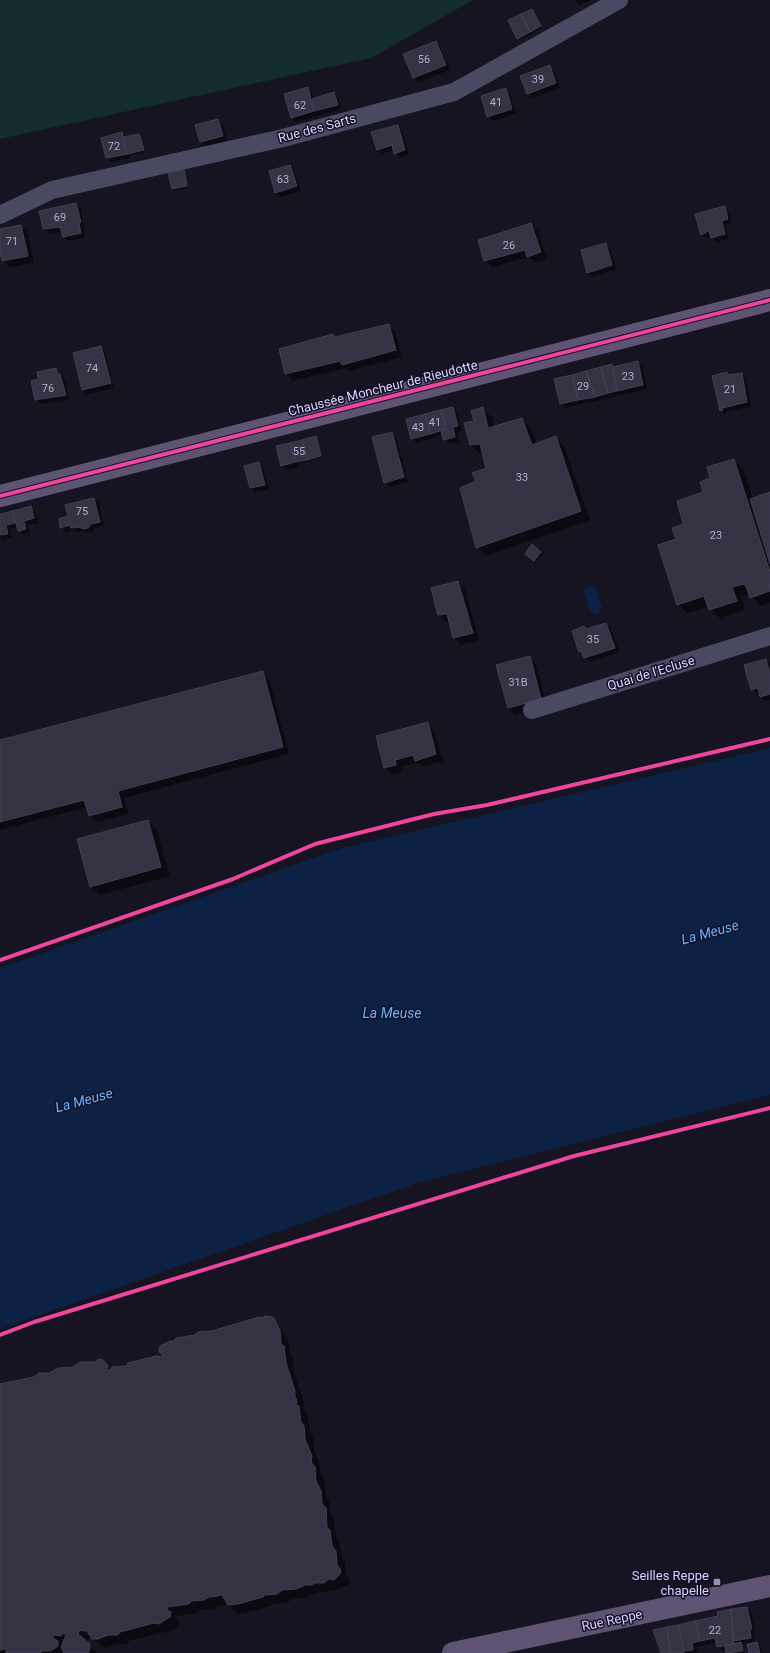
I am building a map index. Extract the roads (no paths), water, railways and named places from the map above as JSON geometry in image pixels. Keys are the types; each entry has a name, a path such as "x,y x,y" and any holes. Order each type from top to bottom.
{"main road":[{"name":"Chaussée Moncheur de Rieudotte","path":"0,496 770,300"},
{"name":"Rue Reppe","path":"453,1653 770,1586"}],"street":[{"name":"Rue des Sarts","path":"0,216 52,190 283,138 454,92 619,0"},
{"name":"Quai de l'Ecluse","path":"532,710 770,636"}],"water":[{"path":"595,586 602,608 599,609 600,612 594,614 593,612 590,612 583,590"},
{"name":"La Meuse","path":"770,748 770,1095 417,1183 0,1329 0,968 342,848"}],"place":[{"name":"Seilles Reppe chapelle","path":"717,1582"}]}
